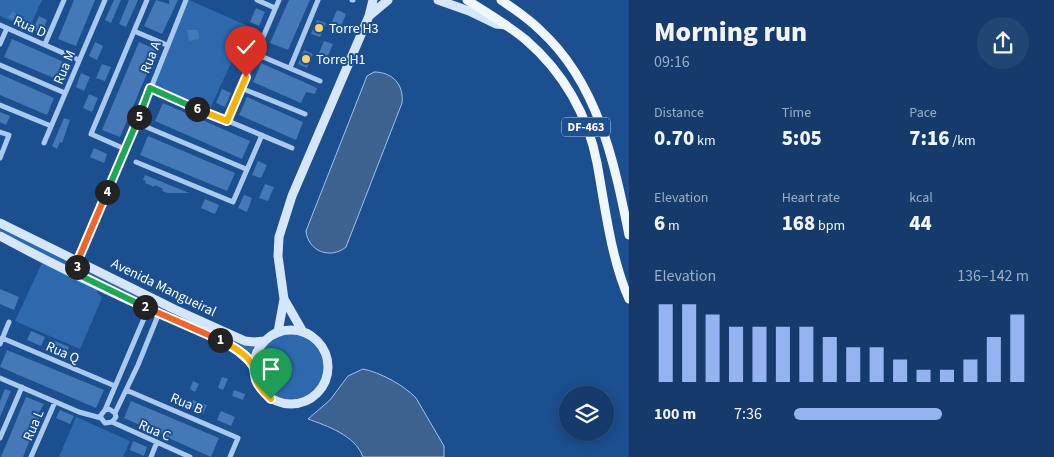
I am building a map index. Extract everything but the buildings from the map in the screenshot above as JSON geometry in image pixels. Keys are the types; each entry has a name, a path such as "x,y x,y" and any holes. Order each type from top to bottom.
{"main road":[{"name":"DF-463","path":"466,0 506,25 545,58 562,79 590,137 597,162 602,196 614,249 629,299"},
{"name":"DF-463","path":"501,0 540,29 578,74 591,98 614,168 629,236"}],"street":[{"path":"45,44 64,0"},
{"name":"Rua M","path":"44,142 104,0"},
{"path":"125,149 91,134 147,0"},
{"name":"Rua A","path":"78,260 137,123 186,0"},
{"path":"257,0 276,8"},
{"path":"227,121 279,0"},
{"path":"290,68 318,0"},
{"path":"278,332 284,299 278,256 279,237 284,217 369,16 374,0"},
{"path":"369,16 388,0"},
{"path":"438,0 469,10 501,26 506,25"},
{"name":"Rua D","path":"0,25 79,60"},
{"path":"1,41 7,28"},
{"path":"134,31 167,45"},
{"path":"256,54 320,81"},
{"path":"0,65 65,93"},
{"path":"150,88 292,148"},
{"path":"241,88 305,114"},
{"path":"0,105 50,126"},
{"path":"137,123 246,169"},
{"path":"0,132 9,135 0,158"},
{"path":"136,162 233,202 262,135"},
{"name":"Avenida Mangueiral","path":"0,223 174,309 245,341 264,341"},
{"path":"2,237 10,236 11,229"},
{"name":"Avenida Mangueiral","path":"2,237 148,309 223,341 239,351 254,367"},
{"path":"78,260 77,269 79,275"},
{"path":"284,299 303,332"},
{"path":"101,418 148,309 155,307 174,309"},
{"path":"0,378 55,402 101,418 105,423 112,422 115,420 115,413 138,365 159,313"},
{"path":"1,341 9,322"},
{"path":"290,330 303,332 314,338 323,347 328,358 329,371 325,383 318,394 308,401 296,404 283,404 271,399 262,391 256,380 255,358 264,341 278,332 290,330"},
{"name":"Rua Q","path":"1,341 115,386"},
{"path":"124,364 131,367 138,365"},
{"path":"0,438 22,387"},
{"name":"Rua B","path":"126,390 238,438 230,457"},
{"name":"Rua L","path":"32,457 55,402"},
{"path":"105,410 113,410 115,413"},
{"name":"Rua C","path":"112,422 190,457"},
{"path":"151,457 157,442"}],"shaded area":[{"path":"0,0 42,0 29,29 0,16"},
{"path":"189,0 248,26 209,111 156,89 153,83"},
{"path":"374,72 387,74 396,81 401,91 402,103 346,247 340,251 327,253 315,248 311,244 306,231 367,76"},
{"path":"0,227 72,264 76,271 0,232"},
{"path":"42,263 96,290 102,298 80,349 15,321"},
{"path":"79,268 157,304 149,305 135,299 101,282"},
{"path":"156,308 253,347 251,358 235,344"},
{"path":"291,334 303,337 314,344 321,355 324,367 321,379 314,390 303,397 291,400 279,397 268,390 261,379 258,367 261,355 268,344 279,337"},
{"path":"363,369 391,380 405,388 416,398 444,446 444,457 363,457 354,443 340,432 308,419 330,400 348,376"},
{"path":"76,417 130,441 123,457 59,457"}],"place":[{"name":"Torre H3","path":"319,28"},
{"name":"Torre H1","path":"306,59"}],"route":[{"path":"246,77 227,121 150,88 137,123 78,260 77,269 79,275 148,309 223,341 239,351 254,367 256,380 262,391 271,399"}]}
